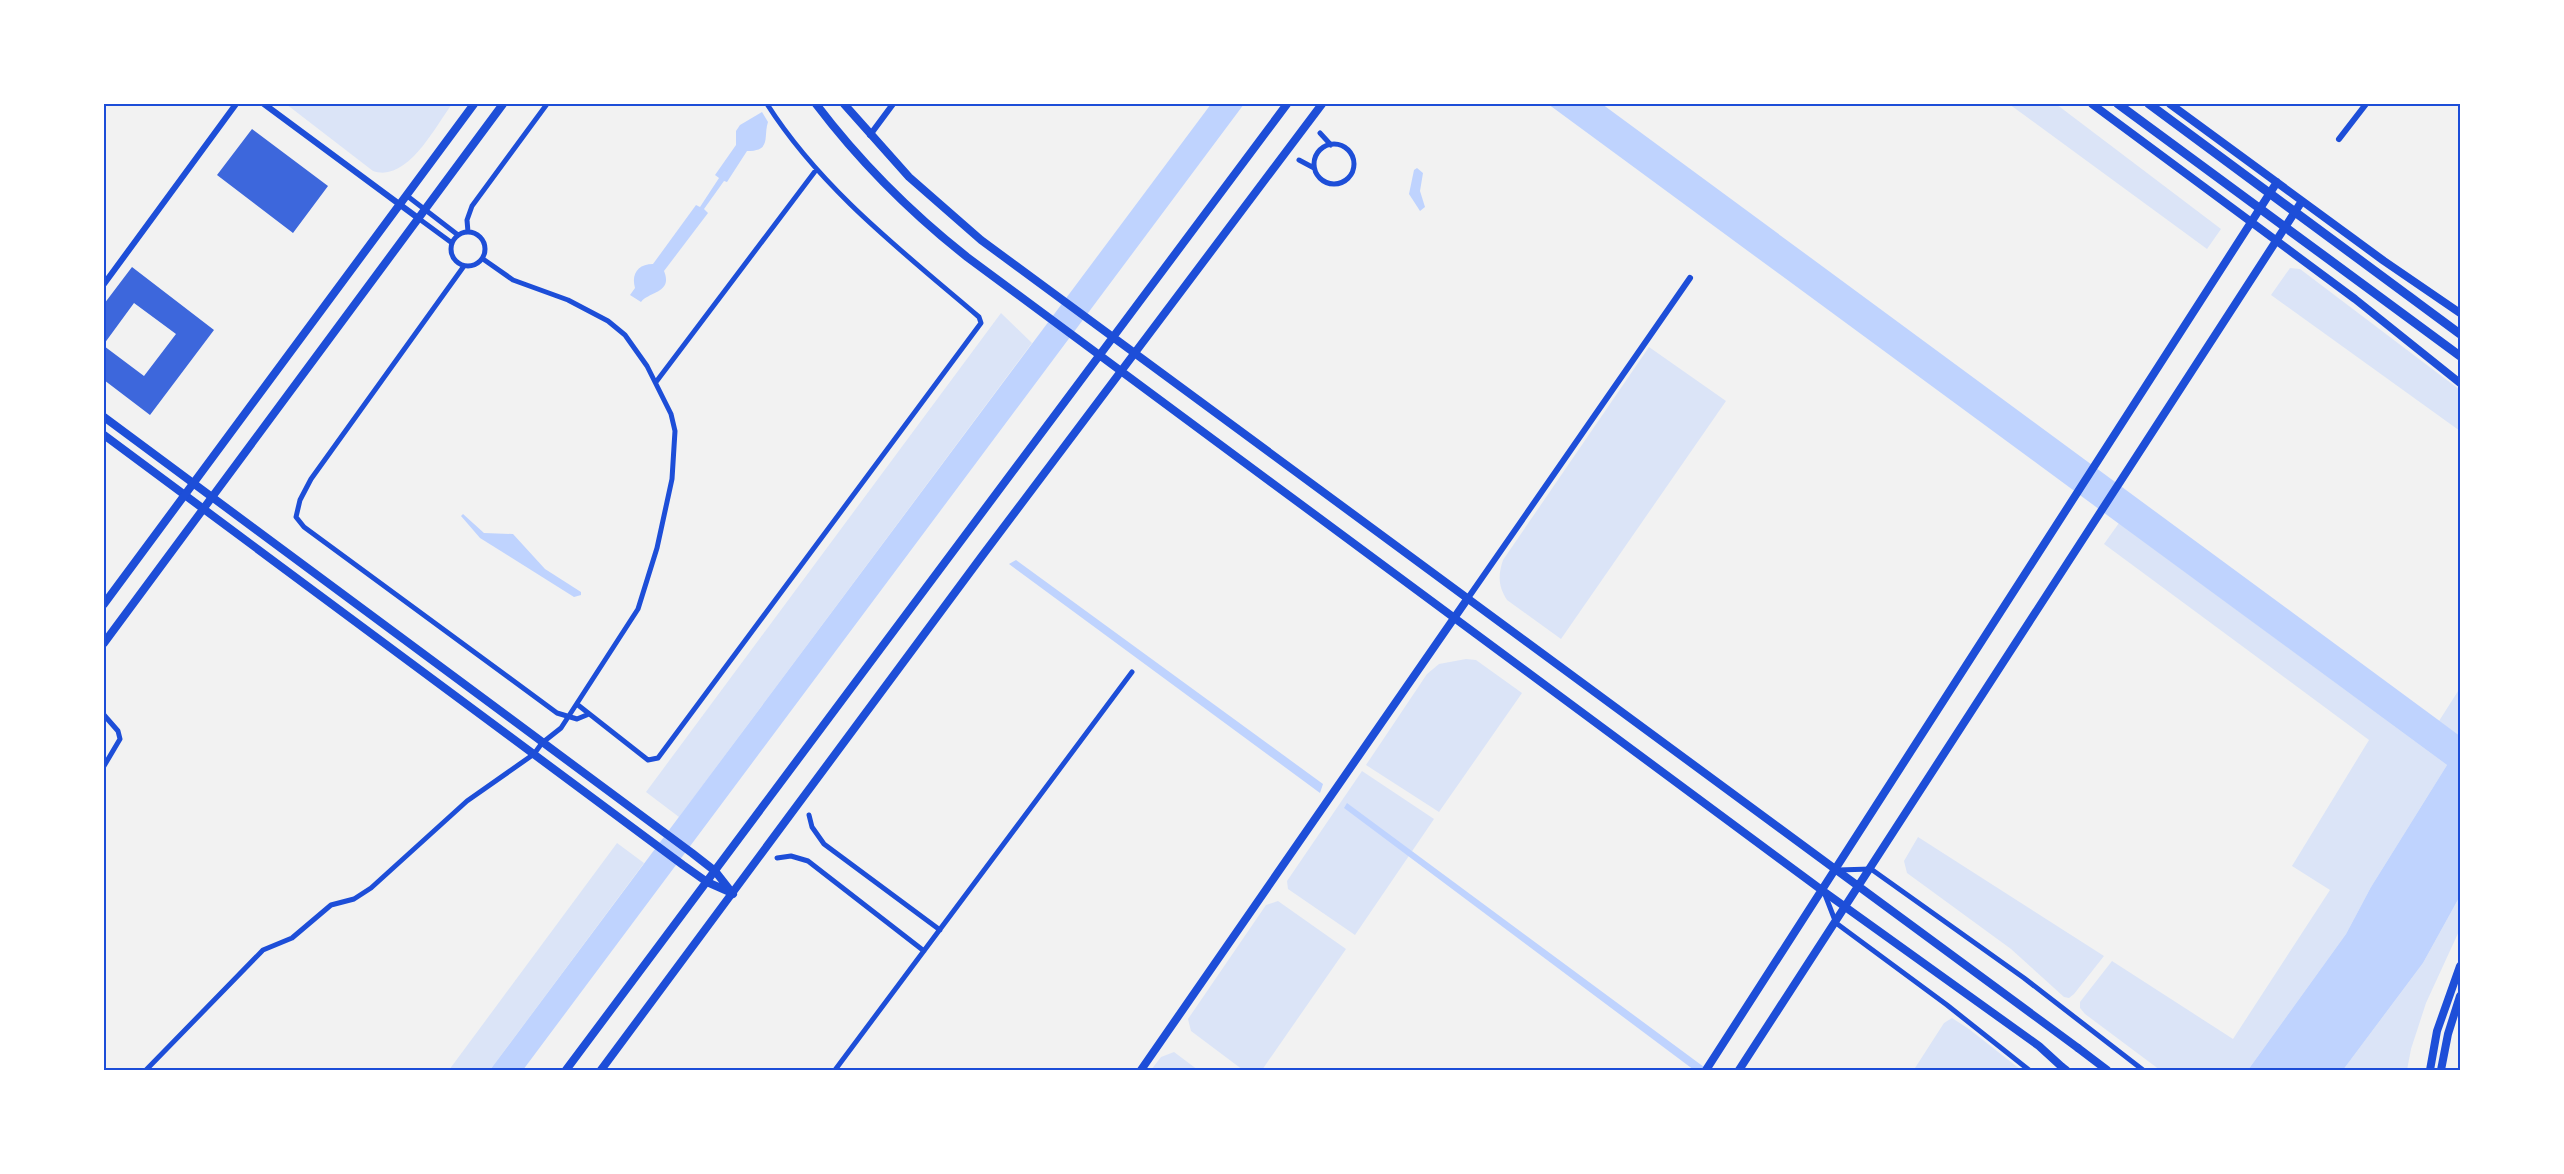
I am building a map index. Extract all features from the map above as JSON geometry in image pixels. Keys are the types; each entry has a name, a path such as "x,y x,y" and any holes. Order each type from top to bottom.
{"highway":[{"path":"2118,104 2460,356"},
{"path":"2149,104 2460,334"}],"main road":[{"path":"104,604 474,104"},
{"path":"104,643 503,104"},
{"path":"816,104 853,150 914,213 967,257 1823,891 2040,1046 2064,1069"},
{"path":"844,104 870,135 947,213 2107,1071"},
{"path":"566,1071 1287,104"},
{"path":"601,1071 975,566 1322,104"},
{"path":"2092,104 2251,220 2460,383"},
{"path":"2170,104 2460,313"},
{"path":"1707,1069 2277,182"},
{"path":"1739,1071 1847,908 2302,201"},
{"path":"104,417 692,853 715,871 733,894"},
{"path":"104,435 654,844 707,882 733,894"},
{"path":"1141,1071 1453,616 1468,598"},
{"path":"2430,1071 2437,1031 2460,966"},
{"path":"2442,1071 2447,1040 2460,996"}],"street":[{"path":"104,284 236,104"},
{"path":"264,104 452,243"},
{"path":"468,232 467,220 472,206 547,104"},
{"path":"578,705 648,760 658,758 981,323 978,317 874,226 816,170 767,104"},
{"path":"870,135 893,104"},
{"path":"2339,140 2366,104"},
{"path":"1299,160 1314,168 1320,179 1333,184 1346,180 1350,176 1353,170 1352,156 1343,147 1331,145 1320,133"},
{"path":"1314,168 1316,156 1331,145"},
{"path":"656,382 816,170"},
{"path":"406,195 458,235"},
{"path":"468,232 477,234 486,250 483,259 477,265 464,266 453,257 452,243 458,235 468,232"},
{"path":"146,1071 263,950 292,938 331,905 354,899 371,888 467,801 534,754 542,743 561,728 578,705 638,609 660,538 672,480 675,431 671,414 656,382 625,335 608,321 568,300 513,280 483,259"},
{"path":"464,266 316,471 300,500 296,517 304,526 557,713 577,719 589,714"},
{"path":"1468,598 1690,278"},
{"path":"835,1071 1132,672"},
{"path":"104,715 118,731 120,739 104,766"},
{"path":"809,815 812,827 824,844 940,930"},
{"path":"777,858 791,856 807,861 924,951"},
{"path":"1837,870 1871,869 1996,958 2143,1071"},
{"path":"1823,891 1836,923 1947,1005 2029,1071"}],"shaded area":[{"path":"286,104 452,104 419,151 397,169 385,173 373,171"},
{"path":"2009,104 2056,104 2221,229 2207,249"},
{"path":"2290,268 2300,269 2460,390 2460,431 2271,295"},
{"path":"1001,313 1032,343 679,817 646,792"},
{"path":"1649,347 1726,401 1561,639 1507,600 1500,580 1503,560"},
{"path":"2119,523 2447,765 2371,887 2346,934 2248,1070 2160,1070 2085,1014 2080,1008 2080,1002 2112,961 2233,1039 2330,890 2292,866 2369,740 2104,544"},
{"path":"1466,659 1476,660 1522,693 1439,812 1366,765 1427,674 1439,664"},
{"path":"2460,688 2460,736 2439,721"},
{"path":"1362,771 1434,819 1355,935 1288,889 1287,881"},
{"path":"1918,837 2104,956 2074,994 2069,998 2064,997 2011,949 1907,873 1904,861"},
{"path":"617,843 644,863 490,1070 449,1070"},
{"path":"2460,896 2460,929 2426,1003 2411,1049 2407,1070 2343,1070 2423,963"},
{"path":"1278,901 1346,949 1262,1070 1243,1070 1191,1031 1188,1019 1266,905"},
{"path":"1952,1018 2021,1070 1919,1070 1915,1068 1944,1023"},
{"path":"1174,1052 1198,1070 1151,1070 1161,1057"}],"water":[{"path":"1211,104 1244,104 523,1070 490,1070"},
{"path":"1548,104 1602,104 2460,736 2460,896 2423,963 2343,1070 2248,1070 2346,934 2371,887 2447,765"},
{"path":"762,112 768,122 763,146 760,149 747,151 727,182 724,181 704,209 708,213 664,271 666,278 663,288 641,302 630,295 635,288 634,278 637,271 643,266 653,264 696,205 700,207 719,178 715,175 736,145 736,131 740,125"},
{"path":"1417,168 1423,173 1420,191 1425,207 1420,211 1409,194 1414,170"},
{"path":"463,514 484,533 513,534 545,569 581,592 581,595 574,597 480,538 461,516"},
{"path":"1016,560 1323,784 1320,793 1009,564"},
{"path":"1347,803 1708,1070 1694,1070 1344,808"}],"building":[{"path":"252,129 328,186 293,233 217,175"},
{"path":"132,267 214,330 150,415 104,380 104,346 144,376 176,334 134,303 104,344 104,304"}]}
